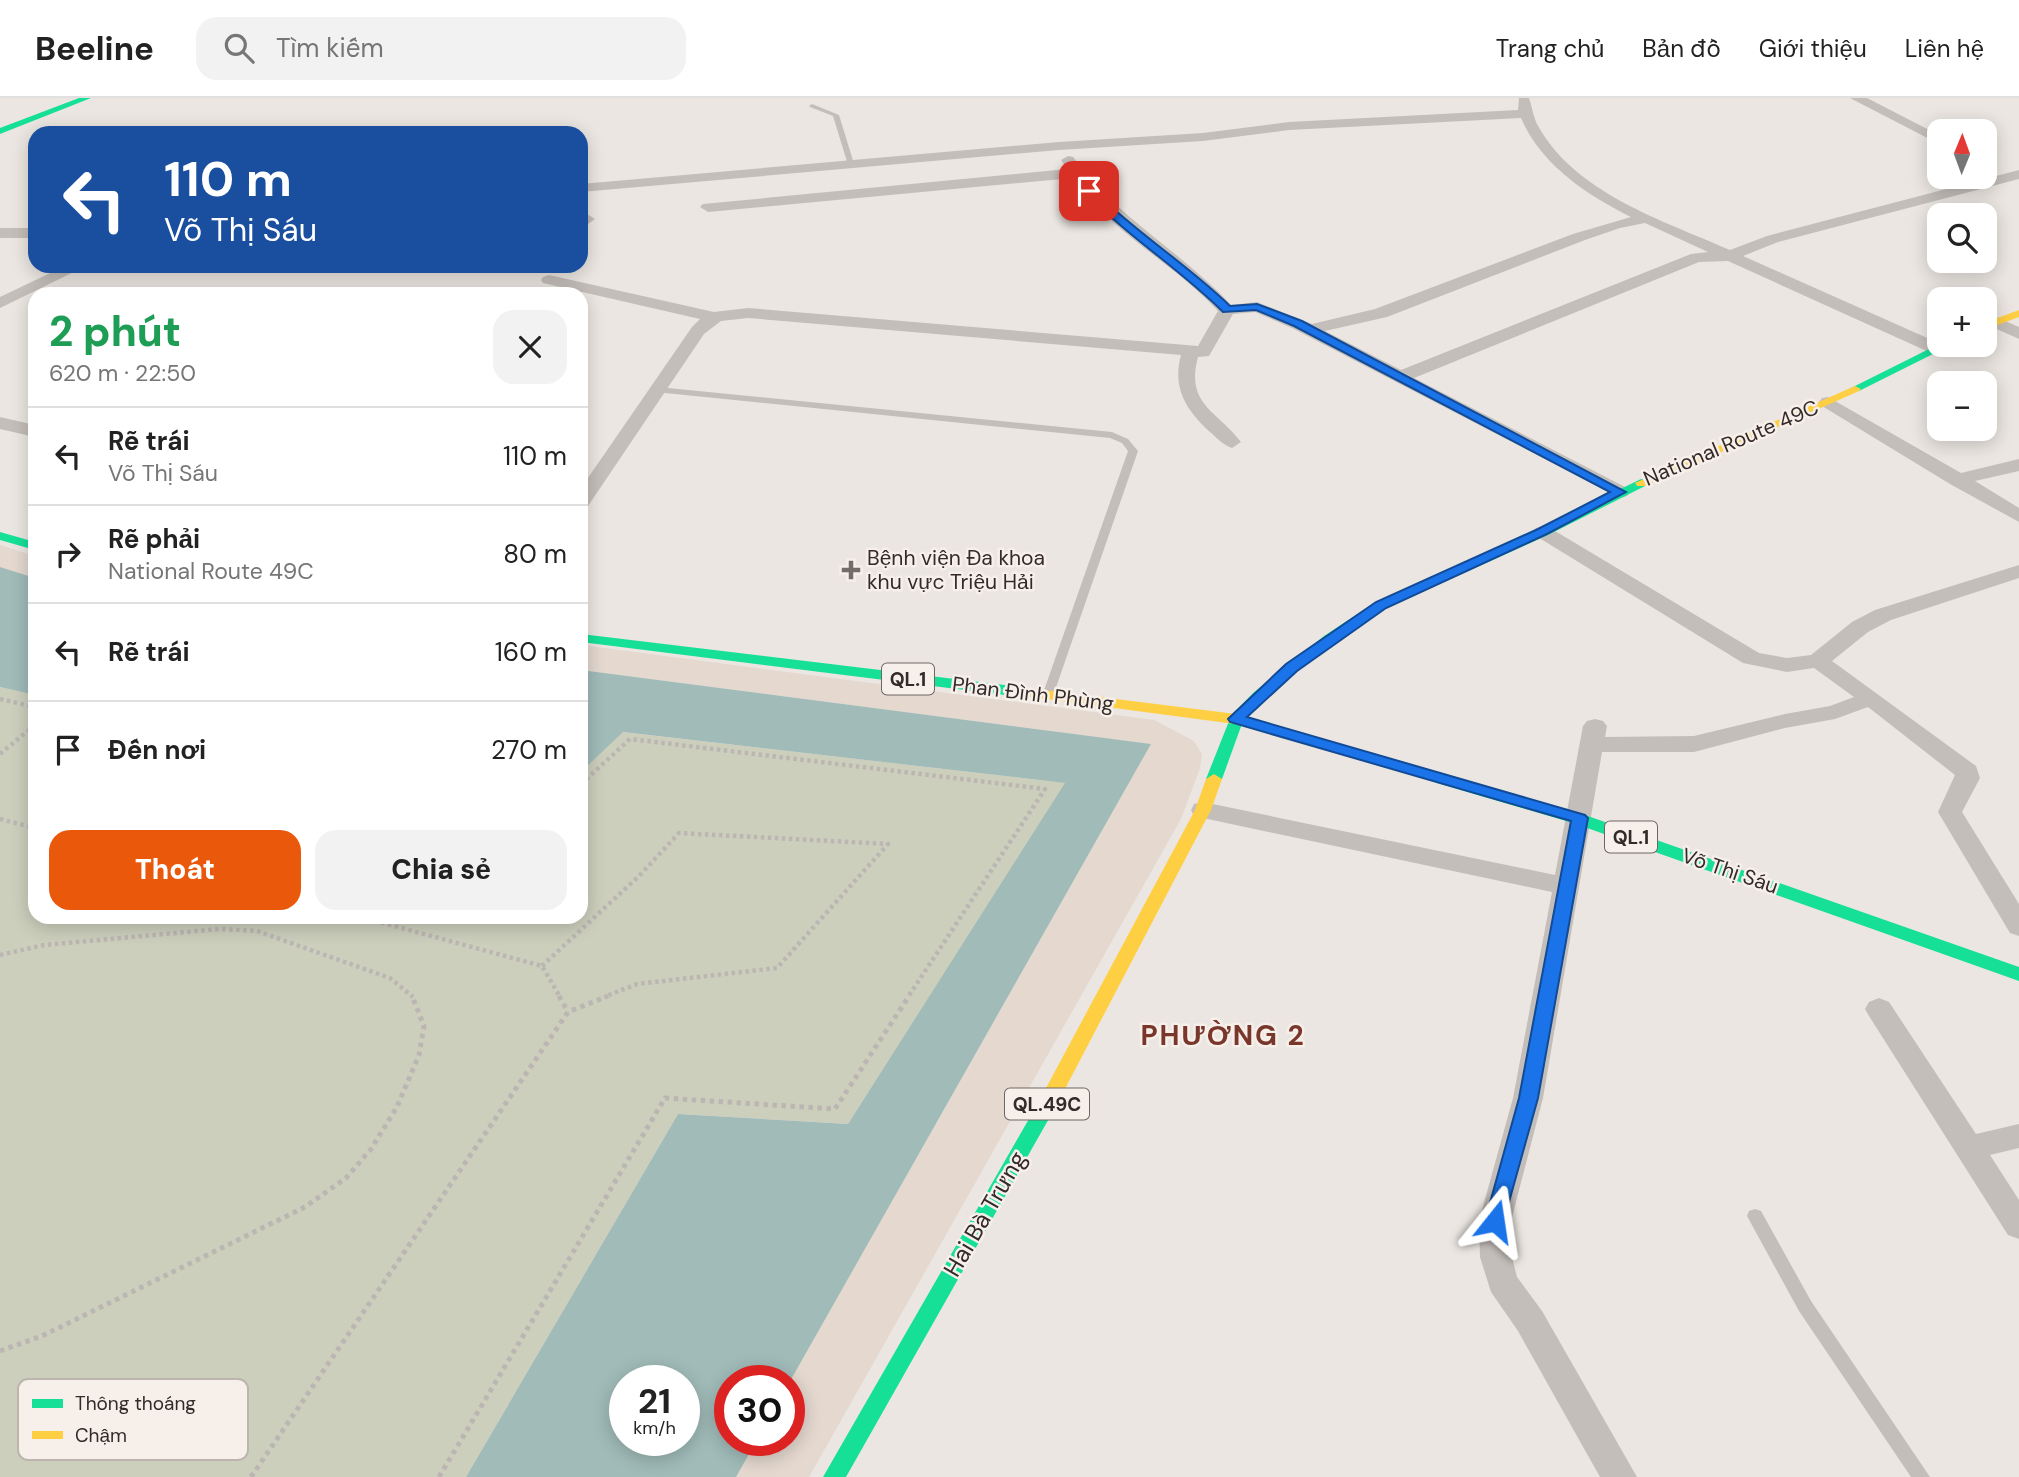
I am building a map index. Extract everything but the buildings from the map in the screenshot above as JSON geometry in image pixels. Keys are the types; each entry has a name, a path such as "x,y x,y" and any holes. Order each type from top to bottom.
{"main road":[{"path":"0,131 87,98"},
{"path":"1997,322 2019,313"},
{"name":"National Route 49C","path":"1236,719 1292,667 1381,605 1543,532 1620,492 1828,402 1927,354"},
{"path":"0,536 28,545"},
{"name":"Phan Đình Phùng","path":"588,639 1236,719"},
{"name":"Hai Bà Trưng","path":"834,1477 1060,1081 1203,810 1236,719"},
{"name":"Võ Thị Sáu","path":"1236,719 1579,818 2019,974"}],"street":[{"path":"1857,98 1927,134"},
{"path":"588,187 1059,146 1183,138 1525,106 1553,154 1578,180 1601,195 1728,256 1927,341"},
{"path":"1059,146 1076,173 1110,213 1202,285 1227,310"},
{"path":"1997,168 2015,175"},
{"path":"708,207 1076,173"},
{"path":"1402,376 1697,257 1728,256 1773,239 2015,175"},
{"path":"1310,330 1381,313 1579,237 1617,224 1649,218"},
{"path":"0,233 28,233"},
{"path":"34,287 63,273"},
{"path":"548,273 712,317"},
{"path":"0,303 28,290"},
{"path":"1227,310 1257,307 1310,330 1620,492"},
{"path":"588,492 698,331 718,314 748,313 1203,352 1227,310"},
{"path":"1997,327 2019,334"},
{"path":"1191,351 1184,369 1185,388 1191,401 1232,442"},
{"path":"1828,402 2019,516"},
{"path":"0,423 28,429"},
{"path":"1957,480 2019,465"},
{"path":"1543,532 1751,658 1787,665 1818,662 1860,627 1883,615 2019,572"},
{"path":"1818,662 1871,698 1967,772 1968,778 1950,812 2019,926"},
{"path":"1610,1476 1530,1321 1503,1282 1496,1257 1495,1221 1528,1098 1593,736 1694,744 1785,720 1835,712 1871,698"},
{"path":"1203,810 1566,886"},
{"path":"1879,1009 2019,1226"},
{"path":"1969,1148 2019,1136"}],"lane":[{"path":"812,106 836,116 852,165"},
{"path":"658,390 1112,435 1125,441 1133,451 1048,696"},
{"path":"1755,1216 1805,1306 1921,1477"}],"path":[{"path":"0,699 28,705"},
{"path":"0,754 28,731"},
{"path":"439,1477 665,1098 835,1109 1045,789 630,738 588,777"},
{"path":"0,819 28,826"},
{"path":"251,1477 568,1012 637,984 777,968 888,844 679,833 639,876 588,923"},
{"path":"387,924 542,966 568,1012"},
{"path":"542,966 587,924"},
{"path":"0,955 44,945 220,929 257,931 390,978 412,995 424,1026 419,1055 397,1107 371,1149 346,1178 306,1207 42,1336 0,1351"}],"green space":[{"path":"0,687 28,693 28,924 588,924 588,765 622,732 1066,783 848,1124 678,1114 466,1477 0,1477"}],"shaded area":[{"path":"0,545 28,554 28,576 0,567"},
{"path":"588,646 1154,720 1194,741 1202,754 1200,768 1181,819 809,1477 736,1477 748,1456 805,1456 805,1365 799,1365 1151,744 588,671"}],"water":[{"path":"0,567 28,576 28,693 0,687"},
{"path":"588,671 1151,744 799,1365 714,1365 714,1456 748,1456 736,1477 466,1477 678,1114 848,1124 1065,783 623,732 588,765"}],"traffic: fast":[{"path":"0,131 87,98"},
{"path":"1855,389 1927,354"},
{"path":"1214,779 1236,719 1258,696 1329,639 1381,605 1543,532 1641,483"},
{"path":"0,536 28,544"},
{"path":"588,639 1013,691"},
{"path":"1443,779 1579,819 2019,974"},
{"path":"834,1477 1048,1103"}],"traffic: slow":[{"path":"1997,322 2019,313"},
{"path":"1641,483 1855,389"},
{"path":"1013,691 1236,719 1443,779"},
{"path":"1048,1103 1203,810 1214,779"}],"place":[{"name":"Bệnh viện Đa khoa khu vực Triệu Hải","path":"851,570"}],"district":[{"name":"PHƯỜNG 2","path":"1223,1035"}],"route":[{"path":"1089,191 1110,213 1202,285 1227,310 1257,307 1298,324 1620,492 1543,532 1381,605 1292,667 1236,719 1579,818 1528,1098 1495,1221"}]}
